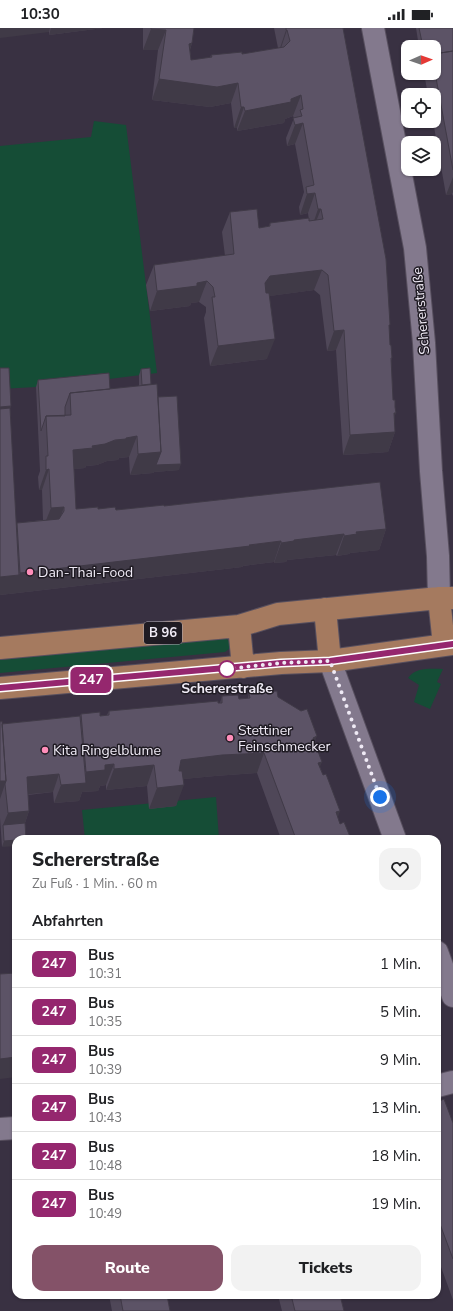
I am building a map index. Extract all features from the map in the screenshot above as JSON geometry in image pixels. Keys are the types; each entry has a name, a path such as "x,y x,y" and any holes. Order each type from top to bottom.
{"main road":[{"name":"B 96","path":"0,648 239,626 278,614 446,598"},
{"path":"0,688 281,663 330,661 448,645 446,598"},
{"path":"325,609 330,661"},
{"path":"239,626 243,667"}],"street":[{"name":"Schererstraße","path":"373,28 415,248 424,343 431,471 438,556 446,598"},
{"path":"330,661 394,835"},
{"path":"441,963 453,996"},
{"path":"441,1085 453,1082"},
{"path":"0,1129 12,1128"}],"green space":[{"path":"94,121 126,125 157,373 61,385 60,383 36,387 0,389 0,146 91,137"},
{"path":"223,638 227,639 230,643 229,649 225,652 0,673 0,660"},
{"path":"443,669 437,682 441,684 430,709 414,702 419,685 408,678 411,674 419,670"},
{"path":"216,797 219,835 85,835 82,810"}],"building":[{"path":"151,28 194,28 192,43 189,44 191,60 212,57 211,55 242,52 242,54 284,47 290,41 286,28 343,28 386,259 393,400 395,400 396,413 394,413 395,432 350,435 344,330 334,331 328,275 322,270 270,276 265,283 266,293 269,293 275,339 218,346 212,297 215,297 213,287 207,281 197,283 197,286 157,291 154,265 234,254 230,212 257,209 259,228 270,226 270,223 309,218 309,221 323,219 321,209 318,209 315,193 307,194 306,187 314,185 303,123 295,125 293,118 302,116 300,110 303,109 301,95 291,99 291,102 245,111 244,107 241,107 238,83 217,87 159,79 166,30"},
{"path":"419,28 453,28 453,51 441,53 441,40 422,40"},
{"path":"453,51 453,170 441,105 441,88 438,88 436,80 441,80 441,53"},
{"path":"0,368 9,368 11,406 0,407"},
{"path":"150,368 151,384 142,385 141,369"},
{"path":"109,373 110,389 70,393 65,407 65,416 46,416 41,431 38,380"},
{"path":"157,384 161,452 138,454 137,436 92,446 93,448 73,450 76,509 115,507 116,510 164,506 380,482 386,529 356,532 357,534 344,536 344,534 281,543 281,541 20,573 17,523 59,519 64,511 64,507 51,508 49,469 46,470 46,456 48,456 46,416 71,415 70,393"},
{"path":"177,396 181,464 156,465 161,452 158,397"},
{"path":"10,408 19,575 0,577 0,409"},
{"path":"277,691 278,697 301,711 307,709 317,736 313,738 322,762 318,763 323,775 326,774 340,811 336,812 340,824 344,822 349,835 295,835 264,753 222,755 181,760 179,771 182,771 184,785 157,788 154,765 114,769 114,764 105,765 105,770 86,772 81,714 100,712 100,716 109,715 109,711 218,701 218,703 222,703 222,696 238,695 239,699 250,698 249,693"},
{"path":"80,716 86,783 61,785 59,774 27,777 29,811 8,813 2,724"},
{"path":"2,721 6,781 0,781 0,722"},
{"path":"25,823 26,835 12,835 12,840 4,841 3,825"},
{"path":"12,973 12,1058 0,1059 0,974"},
{"path":"444,1099 453,1123 453,1259 441,1227 441,1100"},
{"path":"121,1299 168,1299 170,1311 123,1311"},
{"path":"292,1299 341,1299 344,1311 295,1311"}],"bus line":[{"name":"247","path":"0,688 281,663 330,661 453,644"}],"place":[{"name":"Dan-Thai-Food","path":"30,572"},
{"name":"Schererstraße","path":"227,669"},
{"name":"Stettiner Feinschmecker","path":"230,738"},
{"name":"Kita Ringelblume","path":"45,750"}],"route":[{"path":"227,669 281,663 330,661 380,797"}]}
